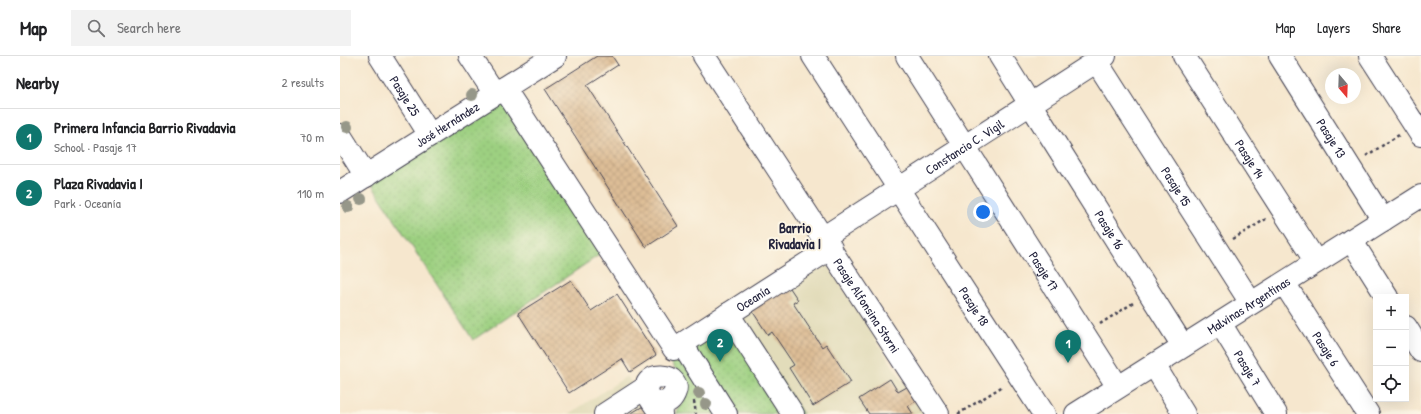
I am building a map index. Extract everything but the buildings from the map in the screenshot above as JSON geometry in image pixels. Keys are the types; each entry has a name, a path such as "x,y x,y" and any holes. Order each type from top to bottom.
{"street":[{"name":"Pasaje 25","path":"380,56 430,135"},
{"path":"470,56 499,91 726,414"},
{"name":"José Hernández","path":"340,192 555,56"},
{"name":"Pasaje Alfonsina Storni","path":"704,56 938,414"},
{"name":"Pasaje 18","path":"813,56 1044,414"},
{"name":"Pasaje 17","path":"907,56 1118,387"},
{"name":"Pasaje 16","path":"1000,56 1183,346"},
{"name":"Pasaje 14","path":"1184,56 1316,262"},
{"name":"Pasaje 13","path":"1280,56 1383,220"},
{"path":"1370,56 1418,130"},
{"name":"Constancio C. Vigil","path":"827,243 1033,109 1099,61"},
{"name":"Pasaje 15","path":"1099,61 1251,303"},
{"path":"340,135 366,176"},
{"name":"Malvinas Argentinas","path":"1087,411 1118,387 1350,240 1419,200"},
{"path":"1350,240 1385,294"},
{"name":"Oceanía","path":"678,347 728,314 827,243"},
{"name":"Pasaje 6","path":"1284,283 1368,414"},
{"path":"728,314 793,414"},
{"name":"Pasaje 7","path":"1220,323 1276,414"},
{"path":"1408,330 1421,351"},
{"path":"1154,365 1184,414"},
{"path":"605,414 660,402"}],"path":[{"path":"1349,166 1418,130"},
{"path":"1217,250 1282,209"},
{"path":"1084,334 1149,293"},
{"path":"958,414 1019,376"}],"shaded area":[{"path":"823,258 924,414 803,414 738,313"},
{"path":"627,376 651,414 569,414"}],"green space":[{"path":"504,88 608,249 473,340 366,176"},
{"path":"733,307 803,414 676,414 685,397 684,386 682,380 664,352"}],"place":[{"name":"Plaza Rivadavia I","path":"720,362"},
{"name":"Primera Infancia Barrio Rivadavia","path":"1068,363"}],"district":[{"name":"Barrio Rivadavia I","path":"795,236"}]}
